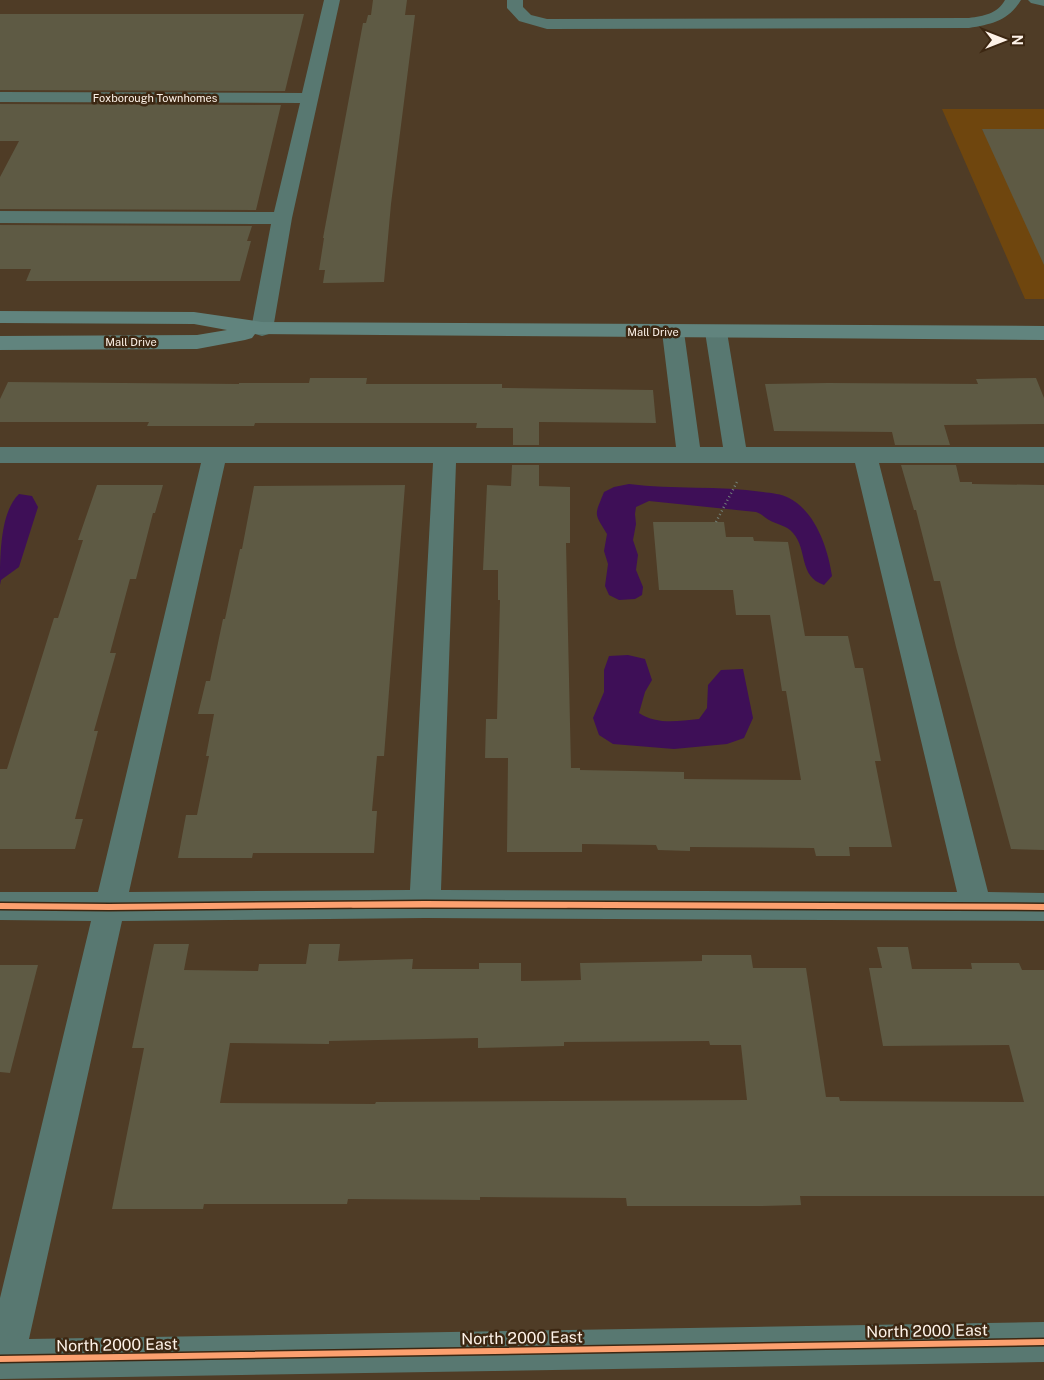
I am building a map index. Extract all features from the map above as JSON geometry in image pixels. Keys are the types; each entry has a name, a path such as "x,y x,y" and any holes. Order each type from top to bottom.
{"main road":[{"name":"Mall Drive","path":"0,317 194,318 262,330 1044,334"},
{"name":"Mall Drive","path":"0,343 197,342 262,330"}],"street":[{"path":"262,330 282,218 332,0"},
{"path":"515,0 515,8 525,18 547,24 970,23 993,19 1008,8 1013,0"},
{"path":"1036,0 1044,1"},
{"name":"Foxborough Townhomes","path":"0,97 310,98"},
{"path":"0,217 282,218"},
{"path":"673,332 689,454"},
{"path":"716,332 736,454"},
{"path":"425,904 445,454"},
{"path":"864,454 976,907"},
{"path":"0,455 1044,455"},
{"path":"3,1359 215,455"},
{"path":"0,906 109,907 425,904 1044,907"},
{"name":"North 2000 East","path":"3,1359 1044,1342"}],"path":[{"path":"716,522 735,489"}],"shaded area":[{"path":"942,109 1044,109 1044,129 982,129 1044,245 1044,299 1025,299"},
{"path":"629,484 746,490 773,493 786,497 807,512 819,532 824,543 832,576 824,585 816,581 807,569 801,547 793,533 788,528 756,512 649,501 636,507 636,524 633,540 638,555 636,570 643,587 642,595 635,599 619,600 609,595 605,586 608,564 604,551 607,534 598,518 597,510 604,492 614,487"},
{"path":"19,494 32,496 38,507 19,567 1,580 0,585 2,535 8,512"},
{"path":"628,655 645,659 652,680 645,692 639,713 660,721 699,719 707,708 708,685 721,670 743,669 753,718 744,738 727,744 674,749 613,744 599,735 593,718 604,692 604,670 609,656"}],"building":[{"path":"373,0 407,0 405,15 415,15 391,204 384,282 323,283 325,270 319,270 323,238 363,23 366,23 368,15 371,15"},
{"path":"0,14 304,14 285,91 0,90"},
{"path":"0,104 281,105 256,210 0,209 0,177 19,141 0,141"},
{"path":"982,129 1044,129 1044,265"},
{"path":"0,225 252,226 247,241 251,241 240,281 26,281 31,269 0,269"},
{"path":"310,378 367,378 366,384 502,384 502,388 653,390 656,423 539,422 539,445 513,445 513,428 476,428 477,423 255,423 254,426 147,426 149,422 0,422 0,399 8,382 239,384 309,383"},
{"path":"1036,378 1044,398 1044,424 944,425 950,445 895,445 892,432 774,431 765,384 978,384 976,379"},
{"path":"512,465 539,465 539,486 570,487 570,543 566,543 571,768 580,768 580,770 684,772 684,779 801,780 786,691 782,691 770,615 736,615 733,590 659,590 653,522 724,522 726,537 753,537 754,541 788,542 805,636 848,636 855,668 863,668 881,761 875,761 892,847 849,847 850,856 816,856 814,848 690,847 690,851 658,850 656,845 582,844 582,852 507,852 508,758 485,758 486,719 497,719 500,600 498,600 498,570 483,570 487,485 511,486"},
{"path":"901,465 956,465 960,482 972,482 972,484 1044,485 1044,850 1011,849 940,581 934,581 916,510 914,510"},
{"path":"97,485 163,485 155,513 153,513 136,579 130,579 110,653 116,653 94,731 98,731 75,819 83,819 75,849 0,849 0,769 7,769 54,618 58,618 83,540 78,540"},
{"path":"405,485 384,756 377,756 372,811 377,811 374,853 253,853 252,858 178,858 186,815 197,815 209,756 206,756 214,714 198,714 206,681 210,681 223,619 225,619 240,549 242,549 254,486"},
{"path":"154,944 189,944 184,970 258,971 259,964 306,964 309,944 340,944 338,961 413,959 412,969 479,969 479,963 521,963 521,981 581,980 580,963 702,961 702,955 751,955 753,968 806,968 826,1097 839,1097 840,1101 1024,1102 1009,1045 883,1046 869,968 882,968 877,947 908,947 912,969 972,969 971,963 1019,963 1022,970 1044,970 1044,1196 800,1196 801,1205 760,1206 627,1206 626,1198 480,1197 480,1200 348,1199 347,1204 204,1204 203,1209 112,1209 144,1048 132,1048","holes":["478,1038 478,1048 564,1046 564,1042 709,1041 710,1045 741,1045 747,1100 376,1102 375,1104 220,1103 230,1043 329,1044 329,1041"]},
{"path":"0,965 38,965 10,1073 0,1072"}],"cycle path":[{"path":"0,906 109,907 425,904 1044,907"},
{"path":"0,1359 1044,1342"}]}
